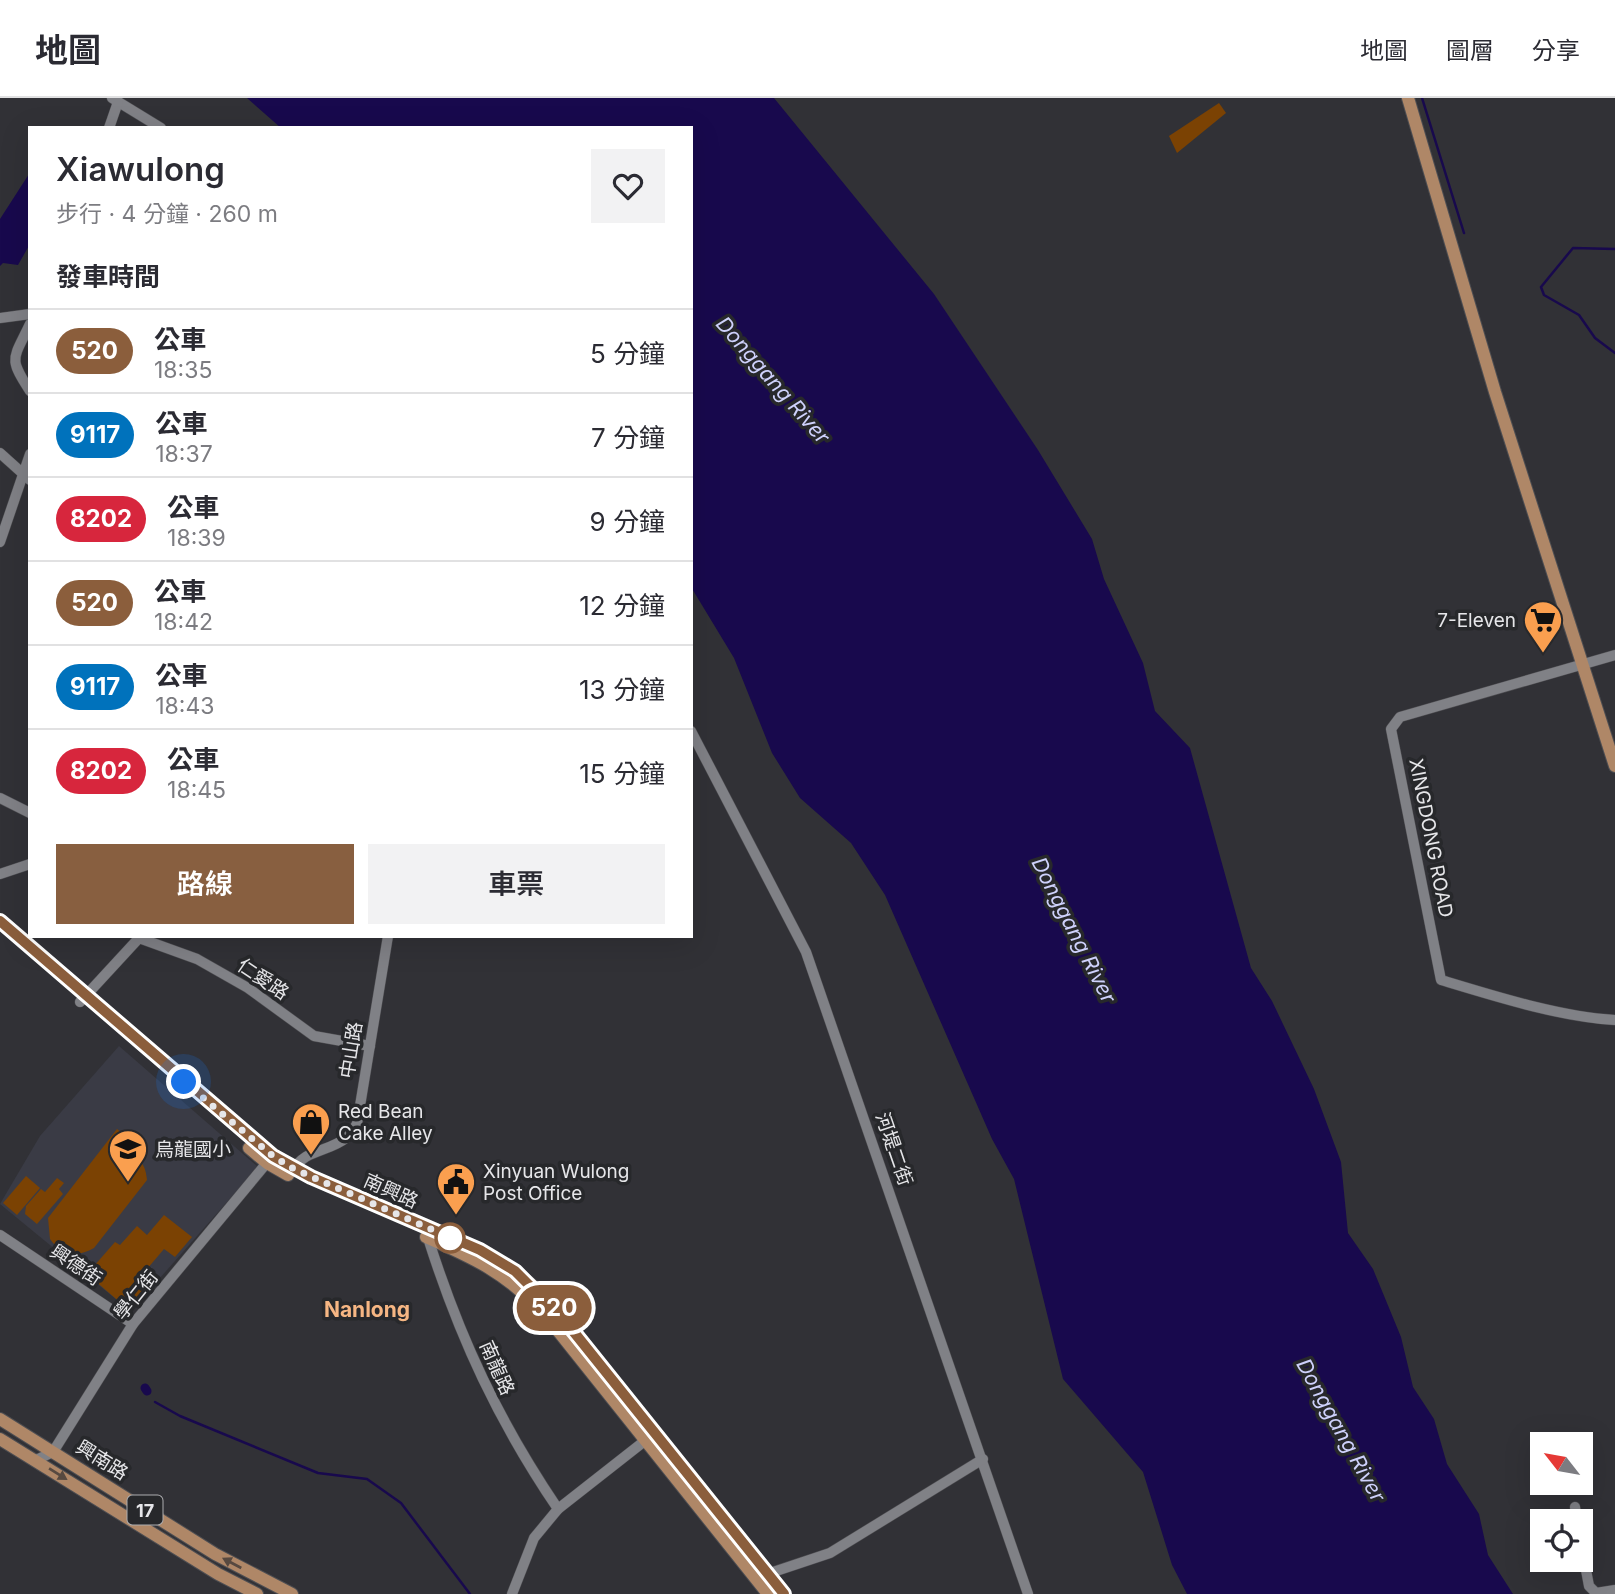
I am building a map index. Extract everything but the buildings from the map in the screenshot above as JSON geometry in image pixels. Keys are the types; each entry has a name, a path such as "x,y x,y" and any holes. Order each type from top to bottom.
{"main road":[{"path":"1408,98 1483,349 1615,766"},
{"name":"南興路","path":"0,921 82,999"},
{"name":"南興路","path":"0,932 270,1160 430,1234 480,1250 515,1271 539,1292 761,1576 784,1594"},
{"name":"興南路","path":"0,1419 215,1554 292,1594"},
{"name":"興南路","path":"0,1439 218,1574 257,1594"},
{"name":"南興路","path":"761,1576 768,1594"}],"street":[{"path":"108,126 115,100 158,126"},
{"path":"0,318 28,314"},
{"path":"28,328 13,358 14,366 28,388"},
{"path":"0,453 26,477 0,542"},
{"path":"1582,664 1615,655"},
{"name":"XINGDONG ROAD","path":"1582,664 1400,717 1391,729 1441,979 1499,998 1593,1018 1615,1020"},
{"name":"河堤二街","path":"693,735 806,952 1028,1594"},
{"path":"0,798 28,812"},
{"path":"0,874 28,864"},
{"name":"仁愛路","path":"82,999 139,938 197,959 248,988 314,1037 370,1046"},
{"name":"中山路","path":"292,1172 310,1153 346,1138 357,1124 388,938"},
{"name":"學仁街","path":"53,1452 133,1324 270,1160"},
{"name":"南龍路","path":"430,1234 487,1392 517,1446 558,1509"},
{"name":"興德街","path":"0,1236 133,1324"},
{"path":"512,1594 534,1538 558,1509 650,1436"},
{"path":"36,1460 53,1452"},
{"path":"761,1576 830,1553 983,1459"},
{"path":"1586,1572 1588,1586 1596,1593 1615,1590"}],"shaded area":[{"path":"1219,103 1226,113 1177,153 1169,136"},
{"name":"烏龍國小","path":"119,1046 258,1167 144,1296 123,1305 0,1204 40,1136"},
{"path":"117,1129 126,1136 117,1148 138,1158 147,1180 94,1248 76,1254 64,1252 50,1239 48,1218"},
{"path":"26,1176 40,1188 17,1215 3,1203"},
{"path":"57,1178 64,1183 59,1189 63,1194 37,1224 25,1214 26,1206 41,1189 45,1192"},
{"path":"164,1215 192,1237 175,1257 164,1249 147,1269 158,1279 144,1296 122,1304 87,1274 115,1242 120,1245 137,1226 147,1235"}],"water":[{"name":"Donggang River","path":"247,98 774,98 934,294 1038,450 1092,539 1104,579 1143,663 1155,711 1190,748 1251,968 1272,1001 1314,1089 1341,1162 1348,1233 1373,1269 1401,1337 1413,1387 1434,1419 1447,1464 1479,1514 1488,1555 1513,1594 1187,1594 1172,1565 1143,1472 1063,1379 1014,1179 992,1139 885,895 851,843 800,798 772,753 734,658 693,590 693,126 279,126"},
{"path":"28,176 28,248 18,265 3,263 0,266 0,219"}],"waterway":[{"path":"1422,98 1464,233"},
{"path":"1615,249 1573,248 1541,287 1544,295 1579,315 1595,338 1615,353"},
{"path":"155,1402 180,1416 318,1473 367,1479 401,1503 470,1594"}],"bus line":[{"name":"520","path":"0,921 221,1115 273,1156 311,1177 480,1250 527,1281 565,1321 784,1594"}],"place":[{"name":"7-Eleven","path":"1543,654"},
{"name":"Red Bean Cake Alley","path":"311,1156"},
{"name":"烏龍國小","path":"128,1183"},
{"name":"Xinyuan Wulong Post Office","path":"456,1216"}],"district":[{"name":"Nanlong","path":"367,1309"}],"route":[{"path":"184,1082 221,1115 294,1169 456,1240 450,1238"}]}
